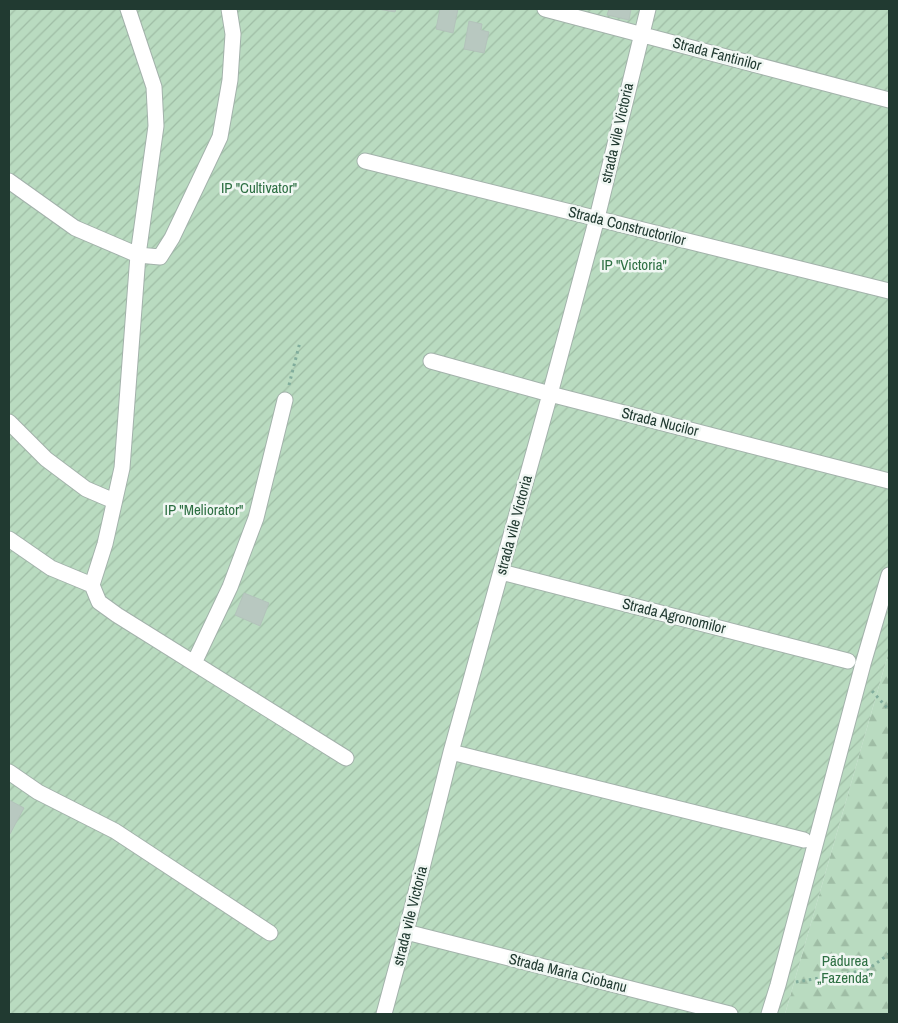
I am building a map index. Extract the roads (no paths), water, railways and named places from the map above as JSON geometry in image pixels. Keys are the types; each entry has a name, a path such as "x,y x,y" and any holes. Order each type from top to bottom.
{"street":[{"path":"128,9 154,87 156,126 138,255 122,468 105,544 92,585 99,602 117,615 346,758"},
{"path":"9,181 75,228 138,255 160,257 172,238 220,136 230,80 232,34 229,9"},
{"name":"Strada Fantinilor","path":"545,9 889,100"},
{"name":"strada vile Victoria","path":"384,1014 451,752 597,218 648,9"},
{"name":"Strada Constructorilor","path":"365,161 889,291"},
{"name":"Strada Nucilor","path":"431,361 550,394 889,481"},
{"path":"194,663 230,587 256,518 284,400"},
{"path":"9,422 46,459 86,489 114,501"},
{"path":"9,539 51,568 92,585"},
{"name":"Strada Agronomilor","path":"501,572 848,661"},
{"path":"769,1014 889,575"},
{"path":"451,752 804,840"},
{"path":"9,772 38,792 115,830 270,933"},
{"name":"Strada Maria Ciobanu","path":"406,932 730,1014"}],"park label":[{"name":"IP \"Cultivator\"","path":"259,188"},
{"name":"IP \"Victoria\"","path":"634,265"},
{"name":"IP \"Meliorator\"","path":"204,510"},
{"name":"Pădurea „Fazenda”","path":"845,970"}]}
